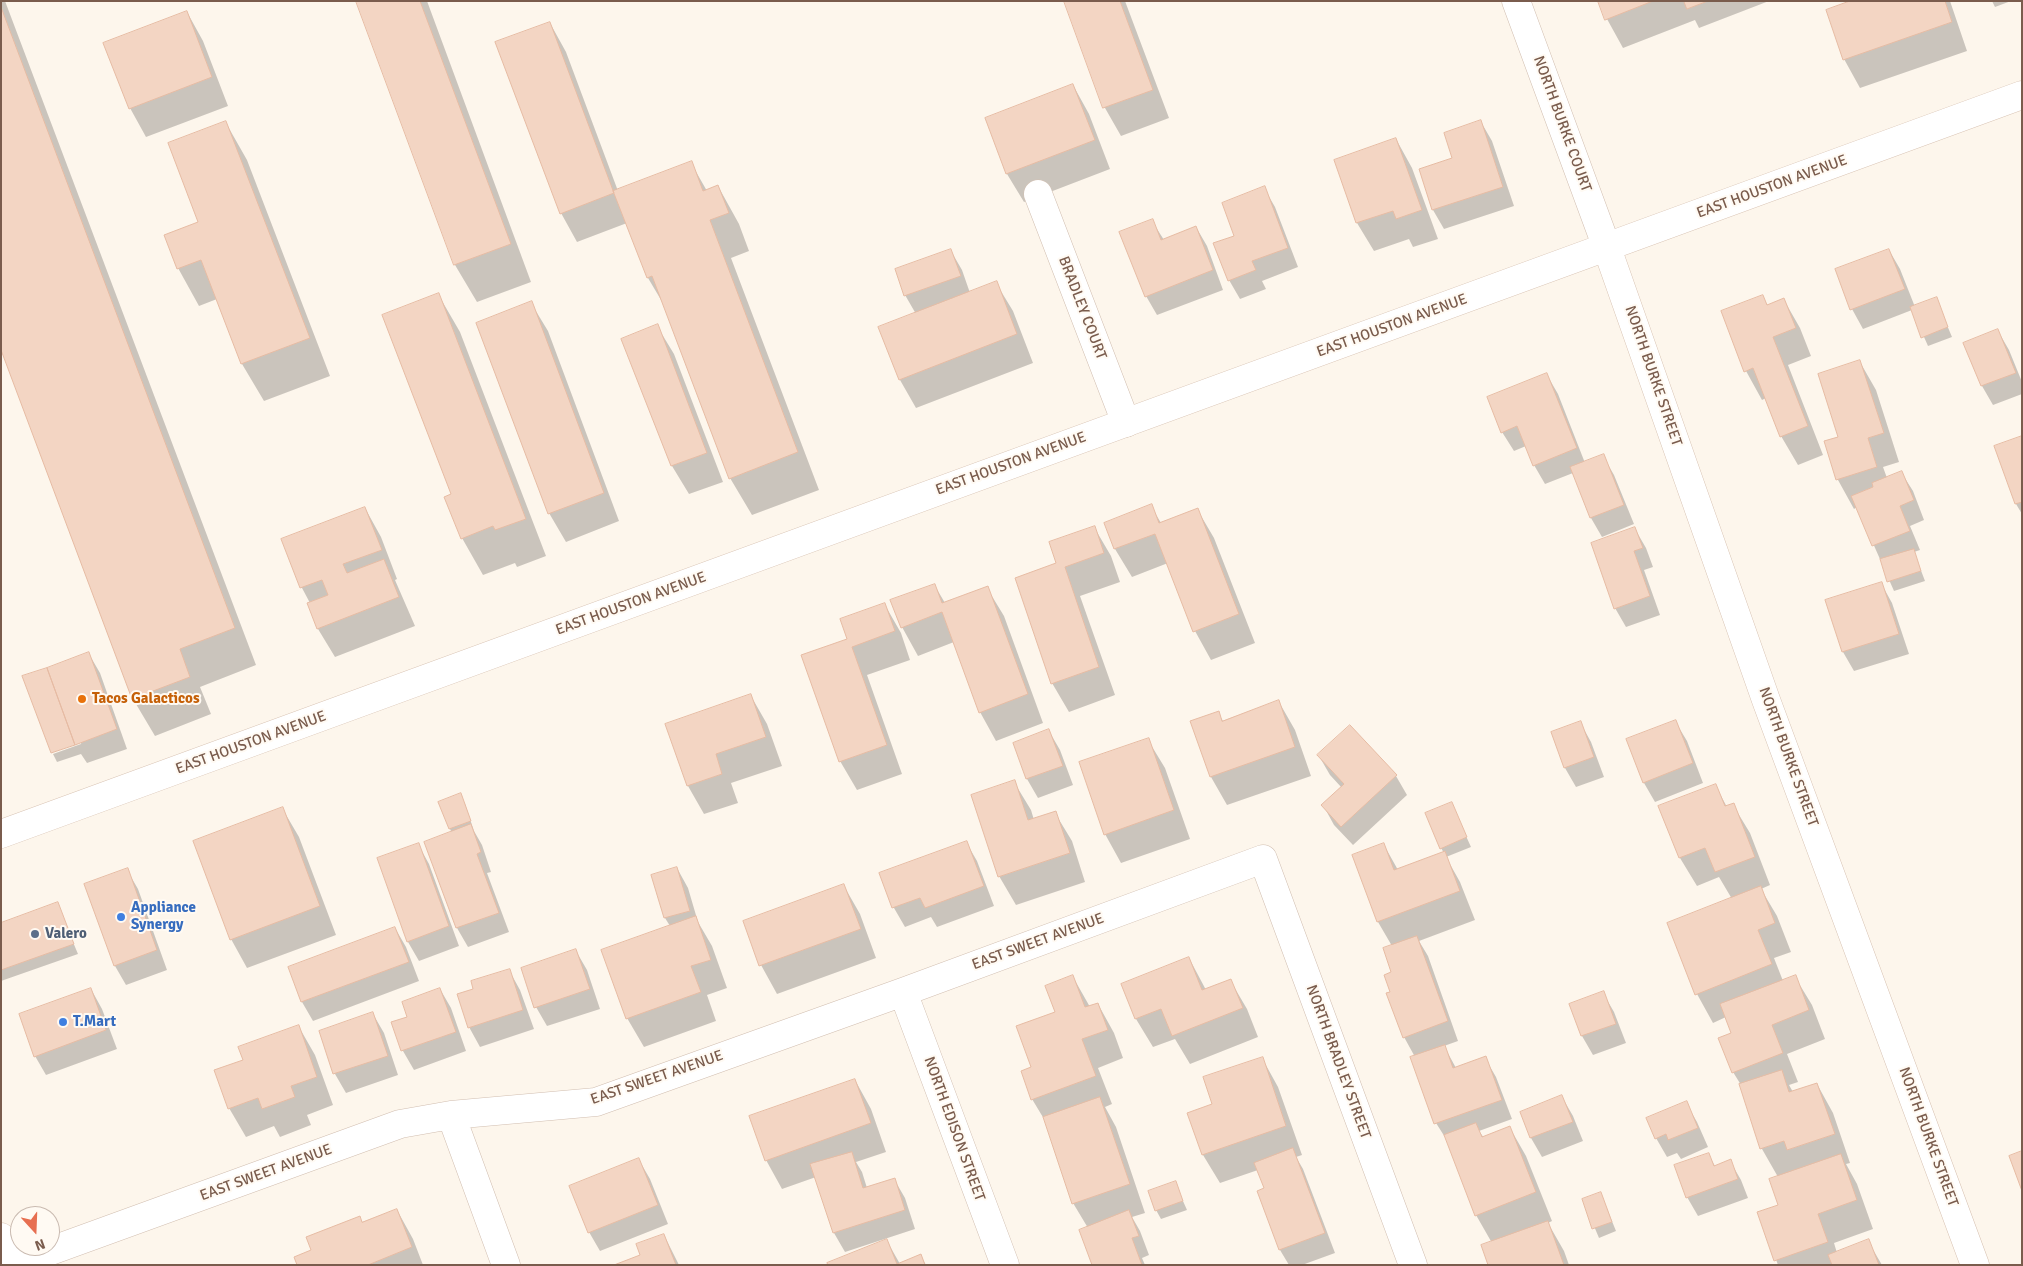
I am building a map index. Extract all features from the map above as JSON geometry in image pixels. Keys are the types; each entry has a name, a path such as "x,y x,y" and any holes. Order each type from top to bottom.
{"street":[{"name":"NORTH BURKE COURT","path":"1516,1 1608,248"},
{"name":"EAST HOUSTON AVENUE","path":"1,834 1126,422 1608,248 2022,95"},
{"name":"BRADLEY COURT","path":"1038,194 1126,422"},
{"name":"NORTH BURKE STREET","path":"1608,248 1766,700 1974,1265"},
{"name":"EAST SWEET AVENUE","path":"12,1265 400,1124 451,1115 596,1102 903,992 1263,859"},
{"name":"NORTH BRADLEY STREET","path":"1263,859 1413,1265"},
{"name":"NORTH EDISON STREET","path":"903,992 1005,1265"},
{"path":"451,1115 506,1265"},
{"path":"1,1237 12,1265"}],"building":[{"path":"356,1 420,1 511,244 454,265"},
{"path":"1064,1 1120,1 1153,90 1103,108"},
{"path":"1598,1 1653,1 1605,20"},
{"path":"1684,1 1708,1 1687,9"},
{"path":"1850,1 1945,1 1952,22 1843,60 1826,10"},
{"path":"1,7 235,628 180,649 190,677 132,699 1,350"},
{"path":"187,11 212,77 129,109 103,43"},
{"path":"550,22 614,193 560,214 495,42"},
{"path":"1073,84 1095,140 1006,174 985,118"},
{"path":"1481,120 1503,187 1432,210 1419,169 1452,158 1444,133"},
{"path":"226,121 310,338 241,364 201,260 177,269 164,235 198,222 168,143"},
{"path":"1396,138 1422,210 1396,219 1393,211 1356,223 1334,160"},
{"path":"692,161 703,191 718,185 729,213 710,220 798,452 729,479 652,276 647,278 613,191"},
{"path":"1265,186 1288,248 1252,261 1256,270 1228,281 1213,243 1234,236 1222,203"},
{"path":"1153,219 1161,240 1196,226 1213,270 1145,297 1119,232"},
{"path":"951,249 961,276 904,296 895,269"},
{"path":"1889,249 1905,289 1850,310 1835,269"},
{"path":"997,281 1017,334 899,380 878,327"},
{"path":"439,293 526,519 495,530 493,526 461,539 444,497 451,494 382,315"},
{"path":"1763,295 1767,305 1784,298 1796,328 1773,337 1808,426 1780,437 1753,368 1744,372 1721,311"},
{"path":"1937,297 1948,327 1921,338 1910,307"},
{"path":"532,301 604,493 548,514 476,323"},
{"path":"658,324 707,453 671,466 621,339"},
{"path":"1998,329 2016,373 1981,386 1963,343"},
{"path":"1860,360 1884,433 1868,438 1877,467 1836,480 1824,441 1838,437 1818,374"},
{"path":"1547,373 1577,448 1533,466 1517,426 1501,433 1487,397"},
{"path":"2022,436 2022,502 2015,504 1994,446"},
{"path":"1604,454 1624,505 1590,518 1570,467"},
{"path":"1902,471 1914,500 1900,506 1910,531 1872,546 1851,496 1873,487 1872,483"},
{"path":"1152,504 1159,523 1198,508 1239,614 1193,632 1155,534 1114,549 1104,523"},
{"path":"365,507 382,550 343,564 347,573 384,559 399,597 317,629 307,603 328,595 322,580 300,588 281,539"},
{"path":"1095,526 1104,553 1065,567 1099,667 1051,684 1015,578 1056,563 1049,542"},
{"path":"1635,527 1643,548 1634,551 1650,596 1614,609 1591,543"},
{"path":"1914,549 1921,571 1887,582 1880,559"},
{"path":"1882,582 1899,634 1842,652 1825,600"},
{"path":"935,584 942,603 988,586 1028,694 979,713 942,612 901,628 890,600"},
{"path":"885,603 895,631 852,647 887,745 839,762 801,655 847,639 840,619"},
{"name":"Tacos Galacticos","path":"89,652 117,729 75,745 47,668"},
{"path":"47,668 75,745 51,753 22,676"},
{"path":"751,694 766,737 716,754 722,774 687,786 665,724"},
{"path":"1279,700 1295,747 1210,777 1190,721 1219,711 1222,721"},
{"path":"1676,720 1693,763 1643,783 1626,739"},
{"path":"1581,721 1594,757 1564,768 1551,732"},
{"path":"1350,725 1397,775 1341,827 1321,805 1344,784 1317,755"},
{"path":"1049,729 1063,766 1026,779 1013,743"},
{"path":"1149,738 1174,810 1104,835 1079,762"},
{"path":"1015,780 1028,820 1056,811 1070,853 998,877 971,795"},
{"path":"1716,784 1725,806 1734,803 1755,857 1715,872 1705,848 1679,858 1658,806"},
{"path":"461,793 471,821 449,829 438,802"},
{"path":"1452,802 1467,837 1440,849 1425,813"},
{"path":"283,807 320,906 230,940 193,841"},
{"path":"471,824 481,852 477,854 499,913 456,928 424,842"},
{"path":"967,841 984,886 925,908 920,898 892,908 879,873"},
{"path":"419,843 449,926 407,942 377,858"},
{"path":"1384,843 1394,870 1445,851 1460,891 1377,922 1352,855"},
{"path":"677,867 690,911 664,918 651,875"},
{"name":"Appliance Synergy","path":"128,868 157,950 114,966 84,884"},
{"path":"844,884 861,929 759,966 743,921"},
{"path":"1761,886 1775,923 1758,930 1772,964 1695,995 1667,923"},
{"name":"Valero","path":"58,902 74,944 1,970 1,923"},
{"path":"696,916 711,960 691,966 701,992 626,1019 601,950"},
{"path":"395,927 409,962 301,1002 288,967"},
{"path":"1417,936 1448,1021 1403,1038 1386,993 1390,992 1384,975 1391,972 1383,948"},
{"path":"576,949 590,989 534,1008 521,968"},
{"path":"1189,957 1202,990 1231,979 1243,1008 1172,1036 1161,1009 1135,1019 1121,984"},
{"path":"510,969 523,1010 468,1028 457,994 473,989 471,981"},
{"path":"1073,975 1085,1007 1098,1003 1108,1030 1082,1039 1096,1076 1031,1100 1021,1071 1031,1067 1016,1026 1055,1012 1045,986"},
{"path":"1796,975 1809,1010 1772,1025 1783,1053 1732,1073 1718,1038 1731,1033 1720,1004"},
{"name":"T.Mart","path":"91,988 106,1030 34,1057 19,1014"},
{"path":"440,988 456,1032 401,1051 391,1022 407,1017 402,1002"},
{"path":"1604,991 1616,1024 1581,1036 1569,1004"},
{"path":"373,1012 388,1056 333,1074 319,1031"},
{"path":"299,1025 317,1077 291,1086 295,1097 262,1109 258,1098 228,1109 214,1070 243,1060 238,1047"},
{"path":"1445,1045 1453,1068 1486,1056 1502,1100 1434,1124 1410,1057"},
{"path":"1263,1057 1286,1126 1202,1155 1187,1113 1212,1104 1203,1077"},
{"path":"1782,1070 1789,1092 1817,1083 1835,1134 1787,1150 1784,1141 1760,1149 1739,1084"},
{"path":"855,1079 871,1123 765,1161 749,1116"},
{"path":"1562,1095 1573,1122 1530,1138 1520,1112"},
{"path":"1100,1097 1130,1184 1072,1204 1043,1117"},
{"path":"1687,1101 1698,1128 1668,1140 1666,1134 1655,1139 1646,1118"},
{"path":"1476,1123 1482,1137 1510,1126 1536,1192 1475,1216 1444,1135"},
{"path":"1293,1148 1325,1233 1279,1250 1257,1191 1264,1188 1254,1163"},
{"path":"2022,1151 2022,1191 2009,1156"},
{"path":"852,1152 863,1188 895,1178 905,1210 833,1233 810,1164"},
{"path":"1709,1153 1714,1166 1731,1159 1738,1179 1686,1198 1674,1165"},
{"path":"1841,1154 1857,1200 1818,1214 1828,1242 1774,1261 1757,1212 1778,1205 1769,1179"},
{"path":"639,1158 658,1205 588,1233 569,1186"},
{"path":"1176,1181 1183,1201 1155,1211 1148,1191"},
{"path":"1601,1192 1612,1222 1592,1229 1582,1199"},
{"path":"397,1209 412,1247 368,1265 297,1265 294,1257 311,1250 306,1237 360,1216 362,1222"},
{"path":"1129,1210 1139,1236 1132,1238 1142,1265 1092,1265 1079,1230"},
{"path":"1548,1221 1564,1265 1488,1265 1481,1245"},
{"path":"664,1234 676,1265 614,1265 640,1255 636,1244"},
{"path":"887,1239 897,1264 921,1254 925,1265 828,1265 827,1263"},
{"path":"1869,1239 1879,1265 1832,1265 1828,1255"}],"place":[{"name":"Tacos Galacticos","path":"82,699"},
{"name":"Appliance Synergy","path":"121,917"},
{"name":"Valero","path":"35,934"},
{"name":"T.Mart","path":"63,1022"}]}
